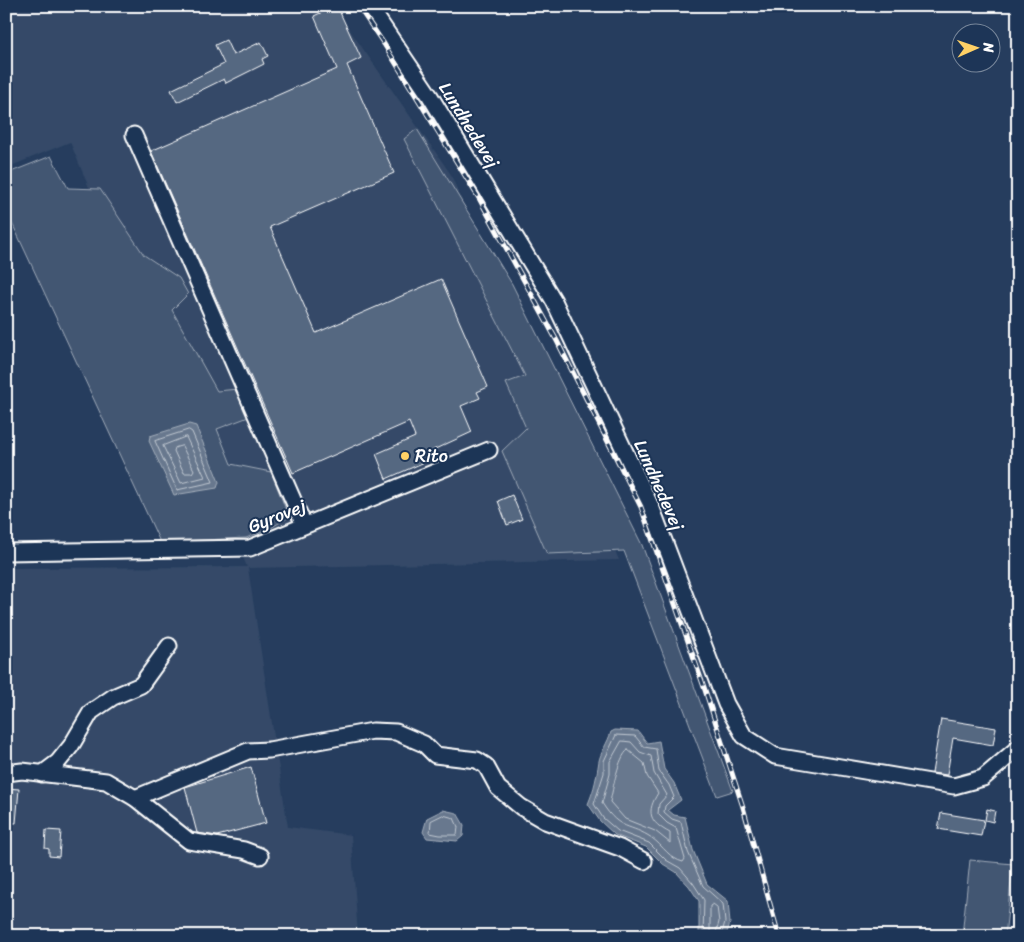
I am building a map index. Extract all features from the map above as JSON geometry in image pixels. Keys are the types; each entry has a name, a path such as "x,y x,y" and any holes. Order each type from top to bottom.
{"street":[{"name":"Lundhedevej","path":"369,6 430,96 554,300 652,509 726,704 744,736 775,756 954,786 983,778 1018,748"},
{"path":"134,135 304,525"},
{"name":"Gyrovej","path":"6,552 250,548 489,450"},
{"path":"42,774 58,762 71,746 91,712 113,697 141,685 169,646"},
{"path":"135,798 248,750 269,750 373,731 396,732 424,744 435,755 477,760 486,766 498,788 521,807 545,821 620,848 644,861"},
{"path":"6,773 22,772 106,781 135,798 189,841 244,850 260,856"}],"shaded area":[{"path":"6,6 333,6 450,173 619,560 248,568 288,827 351,835 358,936 6,935 6,568 247,567 70,142 6,168"},
{"path":"417,129 512,284 642,545 733,791 717,796 624,551 547,554 502,451 526,428 506,383 525,376 404,139"},
{"path":"51,156 68,188 100,189 144,255 179,278 188,294 172,310 217,391 238,389 251,416 217,429 231,464 271,472 289,517 269,529 246,538 160,542 6,210 6,174"},
{"path":"970,860 1013,864 1005,936 962,936"}],"water":[{"path":"189,424 196,426 219,482 217,488 174,495 149,441 150,436"},
{"path":"615,730 638,731 647,743 659,741 664,769 674,783 681,800 668,810 674,815 685,817 693,850 707,884 728,901 730,923 726,936 699,936 699,901 689,886 676,872 663,864 646,847 615,835 600,821 588,804 600,758 611,732"},
{"path":"443,810 457,813 464,825 463,836 457,841 427,838 423,832 427,818"}],"building":[{"path":"337,6 361,58 347,65 394,173 270,227 316,333 441,279 488,387 477,392 480,398 461,406 472,432 433,450 436,457 386,479 376,454 415,437 409,422 293,473 151,151 337,69 314,16"},
{"path":"226,40 233,55 261,42 268,56 262,59 264,64 226,83 224,79 177,102 171,90 224,64 215,45"},
{"path":"512,495 522,519 507,525 498,501"},
{"path":"941,719 996,728 993,745 953,738 947,775 932,773"},
{"path":"251,767 266,823 217,836 197,833 185,787"},
{"path":"6,788 19,789 16,823 6,823"},
{"path":"987,809 995,811 993,822 985,820"},
{"path":"941,813 984,820 981,836 938,829"},
{"path":"46,830 61,831 59,857 49,856 49,849 45,848"}],"railway":[{"path":"358,6 384,44 480,200 557,341 641,507 705,690 743,807 779,936"}],"place":[{"name":"Rito","path":"405,456"}]}
